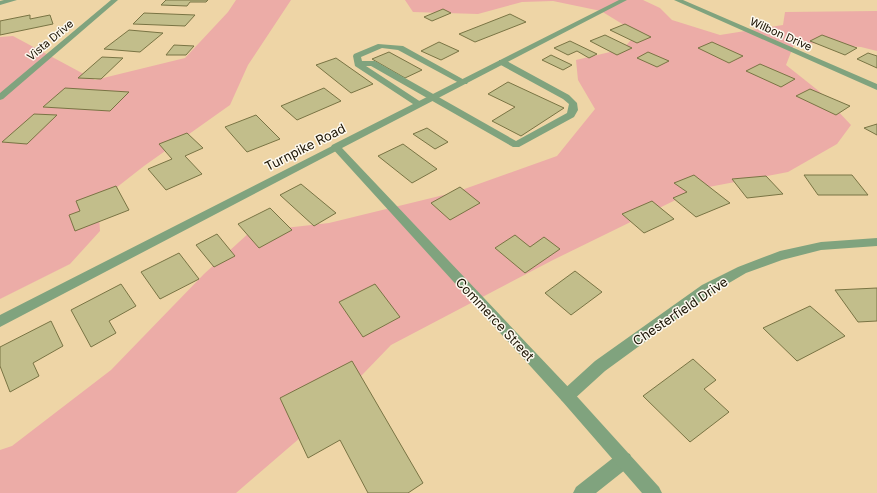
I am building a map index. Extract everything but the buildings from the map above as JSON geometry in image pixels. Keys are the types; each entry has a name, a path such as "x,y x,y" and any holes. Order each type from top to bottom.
{"street":[{"path":"0,3 14,0"},
{"name":"Vista Drive","path":"0,97 115,0"},
{"name":"Turnpike Road","path":"0,321 419,104 624,0"},
{"name":"Wilbon Drive","path":"677,0 877,87"},
{"path":"419,104 358,64 357,56 381,46 400,48 464,82"},
{"path":"358,64 372,63 516,145 571,115 573,103 566,96 502,62"},
{"name":"Commerce Street","path":"336,147 566,396 653,493"},
{"name":"Chesterfield Drive","path":"566,396 600,366 700,294 742,270 780,256 821,246 877,242"},
{"path":"582,493 624,460"}],"shaded area":[{"path":"236,0 291,0 248,65 230,105 144,166 98,202 100,231 70,264 0,299 0,37 13,36 95,80 185,58 228,12"},
{"path":"405,0 643,0 660,8 672,20 720,35 783,25 785,12 877,11 877,51 861,47 795,42 786,65 820,92 851,125 837,144 788,172 698,189 553,260 391,345 308,431 236,493 0,493 0,450 12,446 111,370 204,274 250,232 329,223 456,192 557,156 595,109 578,80 576,60 623,49 637,33 601,11 553,1 522,2 478,14 413,12"}]}
